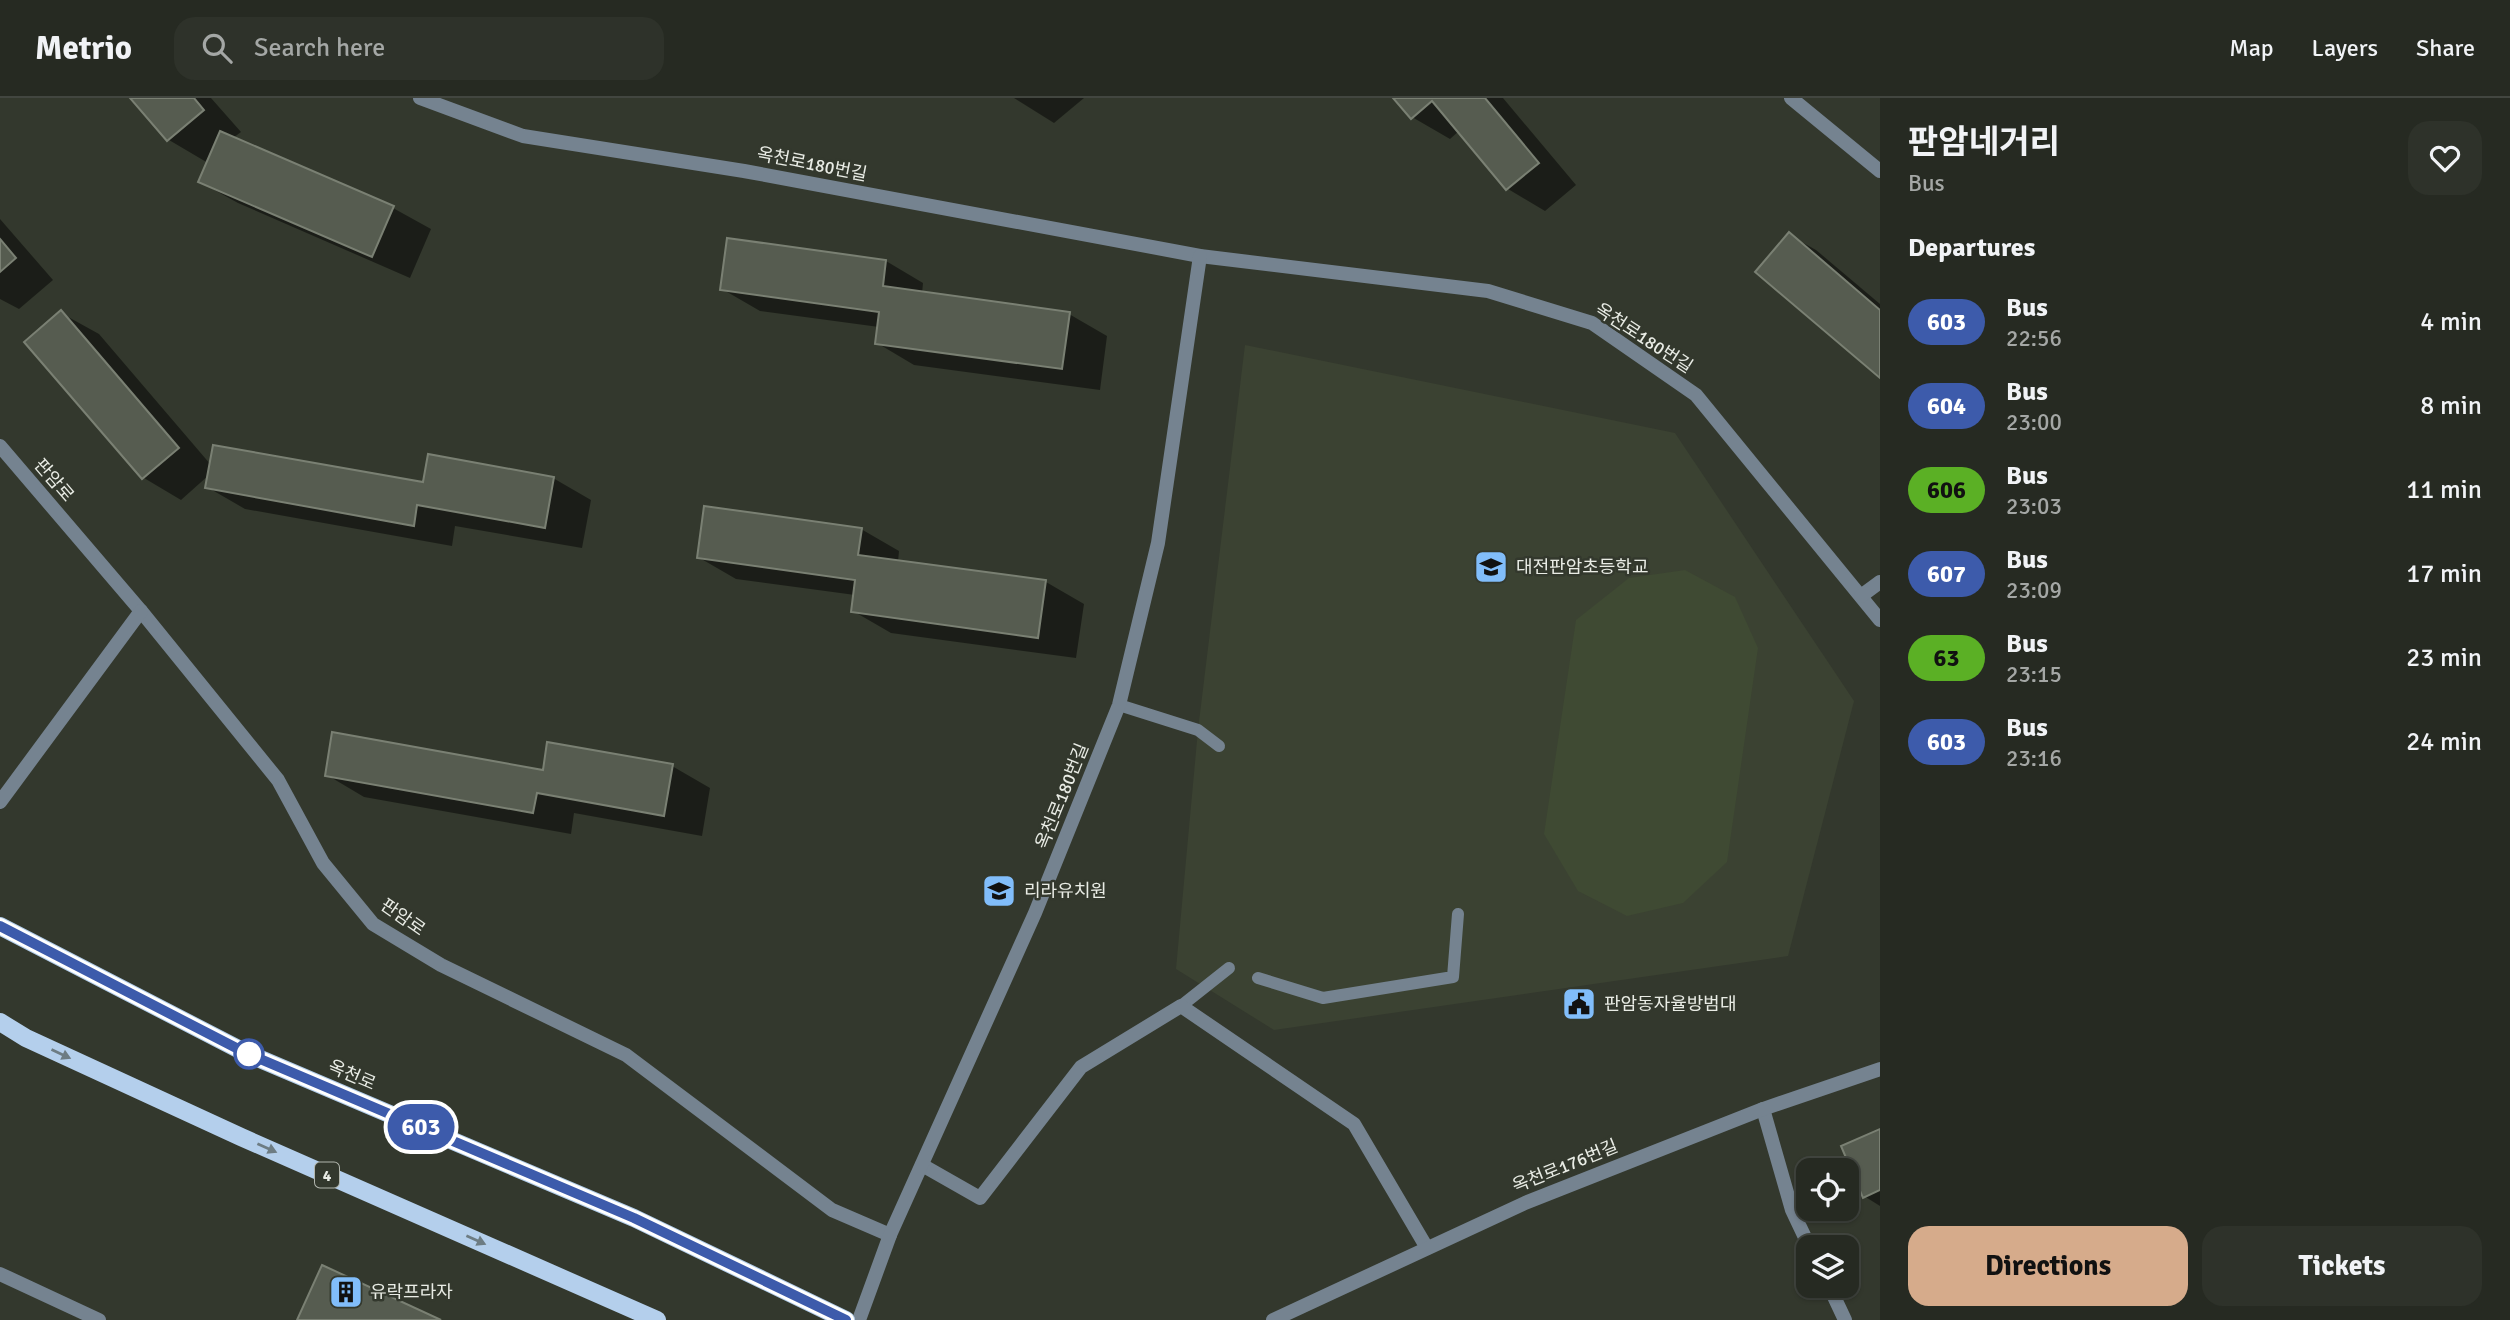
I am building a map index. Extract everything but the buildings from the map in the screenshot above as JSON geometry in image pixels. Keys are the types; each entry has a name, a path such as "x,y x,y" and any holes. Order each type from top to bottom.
{"main road":[{"name":"옥천로","path":"0,926 246,1053 634,1218 846,1320"},
{"name":"4","path":"0,1023 26,1038 228,1131 657,1320"}],"street":[{"name":"옥천로180번길","path":"420,98 523,136 744,171 1200,256 1488,291 1592,323 1696,395 1880,620"},
{"path":"1791,98 1880,171"},
{"name":"옥천로180번길","path":"859,1320 890,1235 1035,913 1119,705 1158,542 1200,256"},
{"name":"판암로","path":"0,446 141,611 278,780 323,863 373,924 441,965 626,1055 832,1210 890,1235"},
{"path":"1861,596 1880,582"},
{"path":"0,802 141,611"},
{"path":"922,1165 980,1198 1081,1067 1181,1006 1354,1124 1427,1248"},
{"name":"옥천로176번길","path":"1273,1320 1525,1203 1763,1109 1880,1069"},
{"path":"1763,1109 1792,1210 1804,1235"},
{"path":"0,1274 99,1320"},
{"path":"1835,1298 1845,1320"}],"lane":[{"path":"1119,705 1198,730 1219,746"},
{"path":"1258,978 1323,998 1453,977 1458,914"},
{"path":"1181,1006 1229,968"}],"shaded area":[{"name":"대전판암초등학교","path":"1245,345 1675,433 1854,701 1788,956 1274,1030 1176,969 1198,730"},
{"path":"1685,570 1735,597 1758,648 1727,862 1683,903 1627,916 1578,891 1544,834 1576,620 1629,578"}],"bus line":[{"name":"603","path":"0,926 246,1053 634,1218 846,1320"}],"place":[{"name":"대전판암초등학교","path":"1491,567"},
{"name":"리라유치원","path":"999,891"},
{"name":"판암동자율방범대","path":"1579,1004"},
{"name":"유락프라자","path":"346,1292"}]}
